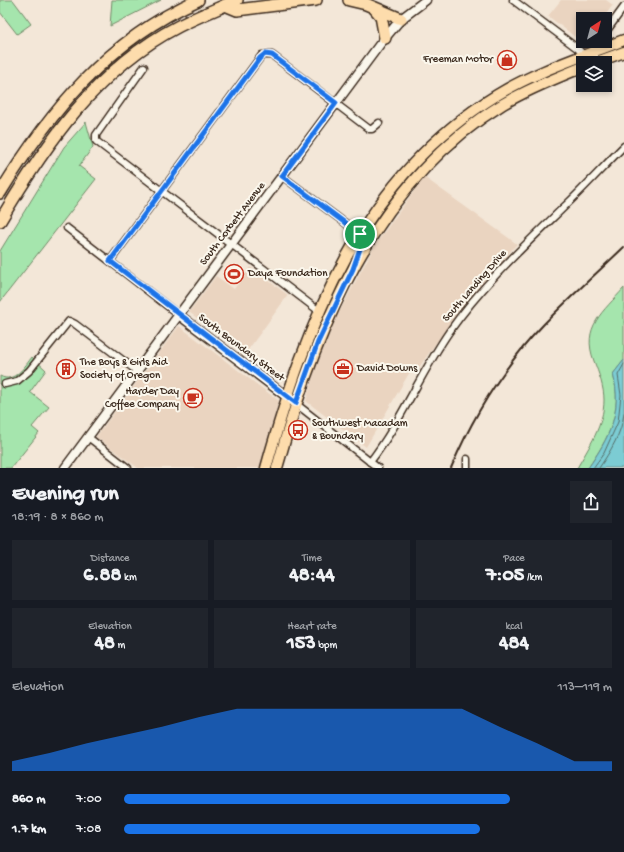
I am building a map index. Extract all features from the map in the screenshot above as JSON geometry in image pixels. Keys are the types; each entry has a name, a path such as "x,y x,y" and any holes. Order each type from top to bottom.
{"highway":[{"path":"0,193 34,141 58,109 100,63 146,28 198,0"},
{"path":"0,221 52,140 81,104 109,76 140,50 178,27 237,0"},
{"path":"225,5 237,10 264,5 316,0"},
{"path":"349,0 401,20"},
{"path":"375,9 381,16 385,38"}],"main road":[{"path":"589,56 595,51 624,40"},
{"path":"612,57 624,52"},
{"path":"266,468 286,396 319,311 360,234 380,202 397,181 431,145 457,122 516,84 542,71 576,62"},
{"path":"353,269 390,210 417,176 438,153 470,126 503,104 554,78 576,70"},
{"path":"277,468 296,403 318,342 361,249 363,240 360,234"}],"street":[{"name":"South Corbett Avenue","path":"65,468 385,38 401,20 426,0"},
{"path":"513,0 582,56"},
{"path":"612,23 624,7"},
{"path":"595,56 596,48"},
{"path":"110,261 260,58 265,54 272,55 369,129 372,130 379,123"},
{"path":"144,67 96,135 95,139 98,144 319,311"},
{"name":"South Landing Drive","path":"370,462 388,438 427,366 449,332 469,306 506,264 624,146"},
{"path":"282,176 360,234"},
{"name":"South Boundary Street","path":"67,228 296,403 378,468"},
{"path":"5,384 17,381 29,371 69,321 137,371"},
{"path":"88,437 128,468"},
{"path":"467,459 467,468"}],"shaded area":[{"path":"561,0 606,0 613,5 608,12 576,12 576,38 548,16"},
{"path":"424,177 517,244 465,302 415,373 411,370 366,447 306,401 315,368 337,316 375,245"},
{"path":"250,267 288,295 245,354 189,312 216,276 234,289"},
{"path":"179,326 279,401 260,468 138,468 96,437"}],"green space":[{"path":"0,0 13,0 31,24 17,34 0,12"},
{"path":"112,0 161,0 110,26"},
{"path":"86,122 93,147 79,166 96,179 0,302 0,251 64,147"},
{"path":"624,288 624,360 613,374 616,388 616,400 612,424 602,446 588,468 577,468 599,427 604,400 602,385 591,349 590,339 592,329 602,313"},
{"path":"32,357 46,370 30,392 49,407 32,427 39,433 11,468 0,468 0,376 10,378 14,376 19,373"}],"water":[{"path":"624,360 624,468 588,468 608,435 612,424 616,400 616,388 613,374"}],"railway":[{"path":"451,468 479,411 515,357 543,325 624,247"}],"place":[{"name":"Freeman Motor","path":"507,60"},
{"name":"Daya Foundation","path":"234,274"},
{"name":"The Boys & Girls Aid Society of Oregon","path":"66,369"},
{"name":"David Downs","path":"343,369"},
{"name":"Harder Day Coffee Company","path":"193,398"},
{"name":"Southwest Macadam & Boundary","path":"298,430"}],"route":[{"path":"265,54 272,55 336,103 282,176 360,234 363,240 361,249 318,342 296,403 110,261 262,55 265,54"}]}
